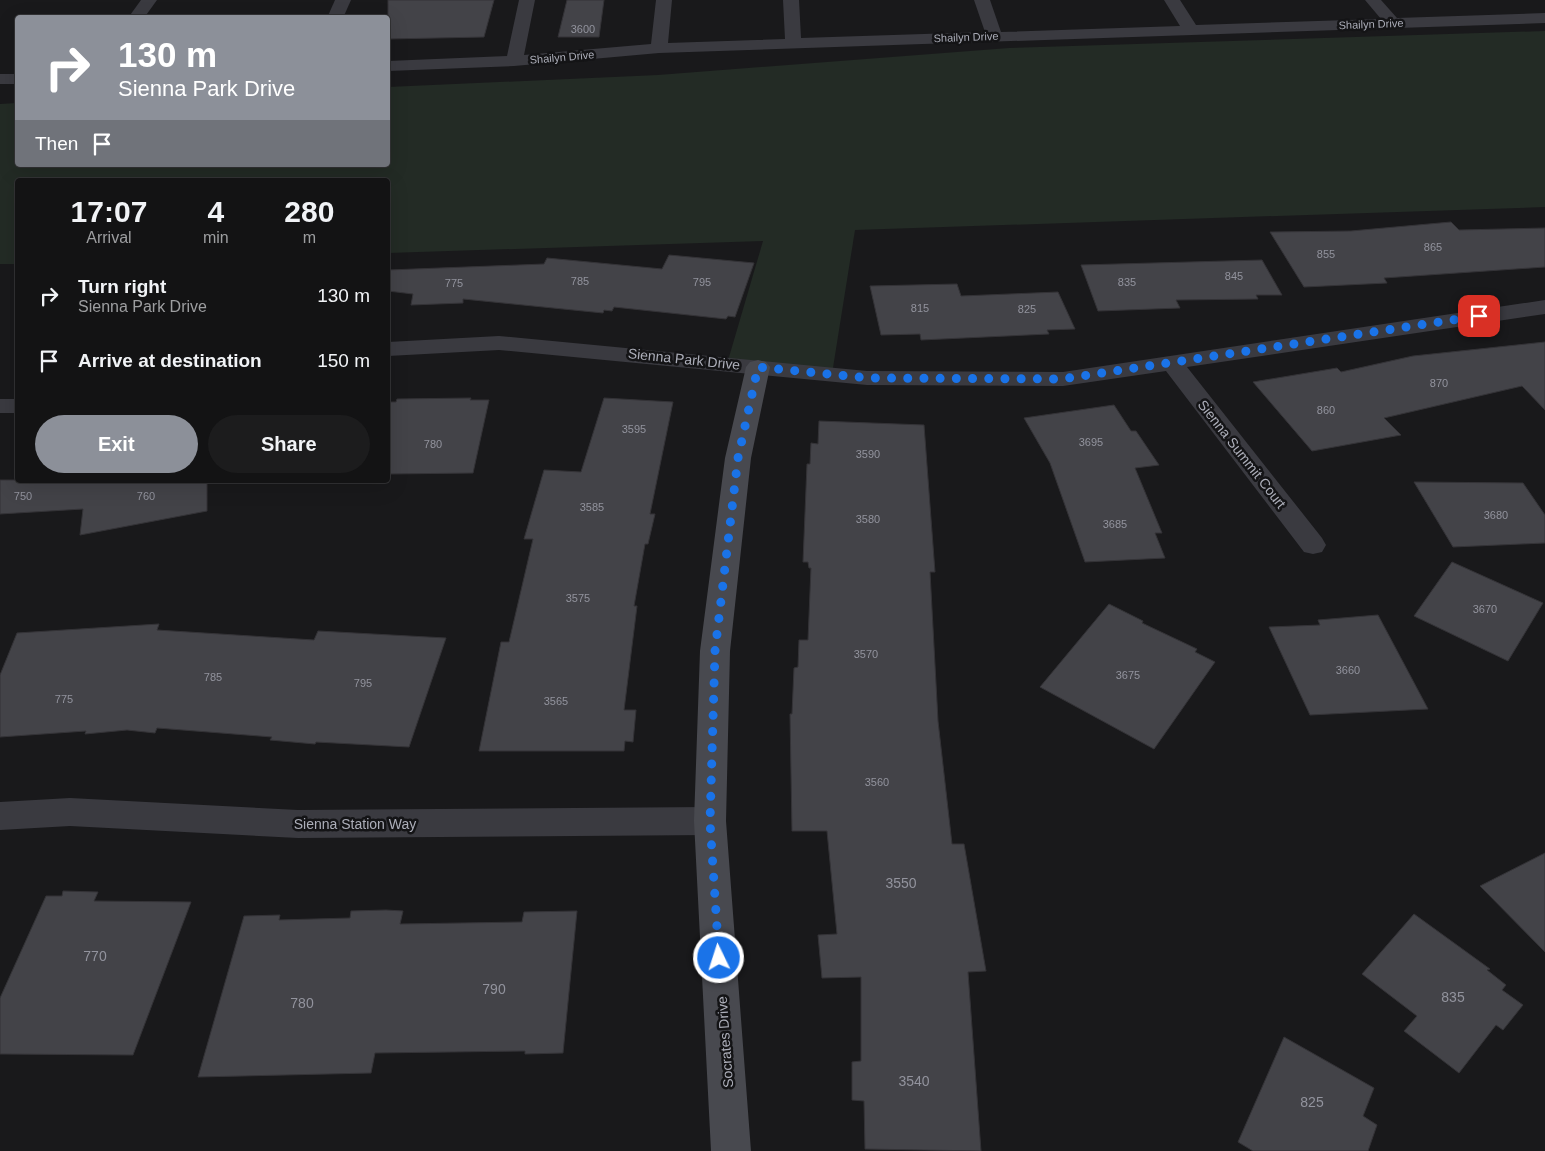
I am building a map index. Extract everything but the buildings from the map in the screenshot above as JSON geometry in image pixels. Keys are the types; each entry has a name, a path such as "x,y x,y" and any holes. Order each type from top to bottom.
{"street":[{"path":"138,15 149,0"},
{"path":"336,15 343,0"},
{"path":"514,61 528,0"},
{"path":"659,48 664,0"},
{"path":"791,0 793,42"},
{"path":"982,0 995,36"},
{"path":"1172,0 1191,30"},
{"path":"1373,0 1393,23"},
{"name":"Shailyn Drive","path":"390,66 514,61 659,48 793,42 1545,18"},
{"path":"0,79 15,79"},
{"name":"Sienna Park Drive","path":"390,349 413,346 499,343 868,378 1062,379 1545,307"},
{"name":"Sienna Summit Court","path":"1172,363 1312,545"},
{"name":"Socrates Drive","path":"730,1151 710,822 715,651 723,569 738,458 758,367"},
{"path":"0,406 15,406"},
{"name":"Sienna Station Way","path":"0,816 70,812 308,824 710,822"}],"shaded area":[{"path":"1545,31 1545,207 855,230 832,374 727,364 763,241 390,253 390,178 15,178 15,264 0,264 0,104 15,103 15,167 390,167 390,87 658,75 1009,48"}],"route":[{"path":"719,958 710,822 715,651 723,569 738,458 758,367 868,378 1062,379 1479,316"}]}
